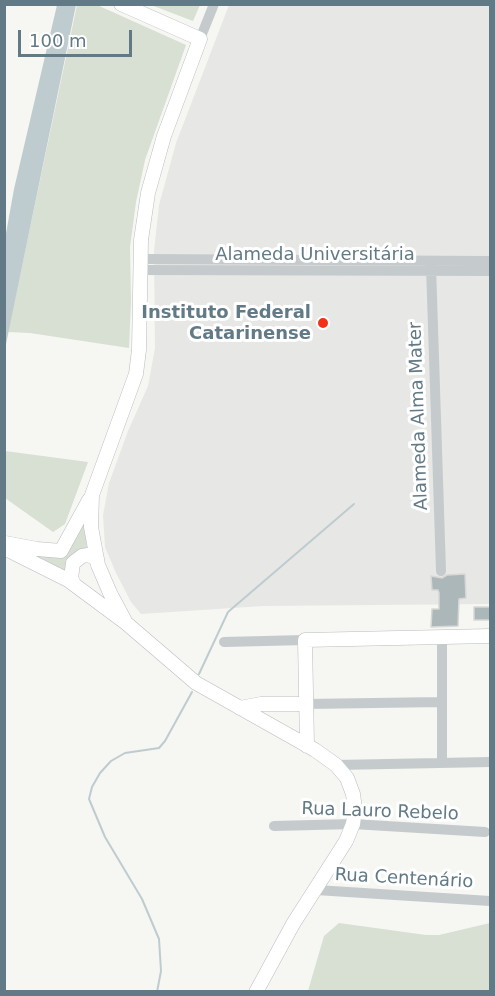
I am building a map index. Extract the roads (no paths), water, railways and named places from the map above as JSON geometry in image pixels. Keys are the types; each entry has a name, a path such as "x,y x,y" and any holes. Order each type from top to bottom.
{"main road":[{"path":"4,543 61,551 64,548 92,495 136,374 139,350 140,265 145,209 164,136 200,39 121,4"},
{"path":"92,495 91,527 98,559 110,593 126,623"},
{"path":"4,548 74,584 126,623 196,683 307,746 336,765 347,778 354,794 353,824 336,859 278,950 260,989"},
{"path":"74,584 71,578 73,563 82,556 88,555 98,559"},
{"path":"307,746 305,640 490,636"},
{"path":"240,708 261,704 306,704"}],"street":[{"path":"200,39 214,4"},
{"name":"Alameda Universitária","path":"431,266 490,261"},
{"name":"Alameda Universitária","path":"140,265 431,266 490,271"},
{"name":"Alameda Alma Mater","path":"431,266 441,571"},
{"path":"442,637 442,763"},
{"path":"224,642 305,640"},
{"path":"306,704 442,702"},
{"path":"336,765 490,762"},
{"name":"Rua Lauro Rebelo","path":"273,826 353,824 485,832"},
{"name":"Rua Centenário","path":"316,890 490,901"}],"waterway":[{"path":"199,674 228,612 354,504"},
{"path":"157,992 161,971 159,939 142,899 105,837 89,799 92,787 100,773 111,761 125,753 159,748 192,692"}],"place":[{"name":"Instituto Federal Catarinense","path":"323,323"}]}
